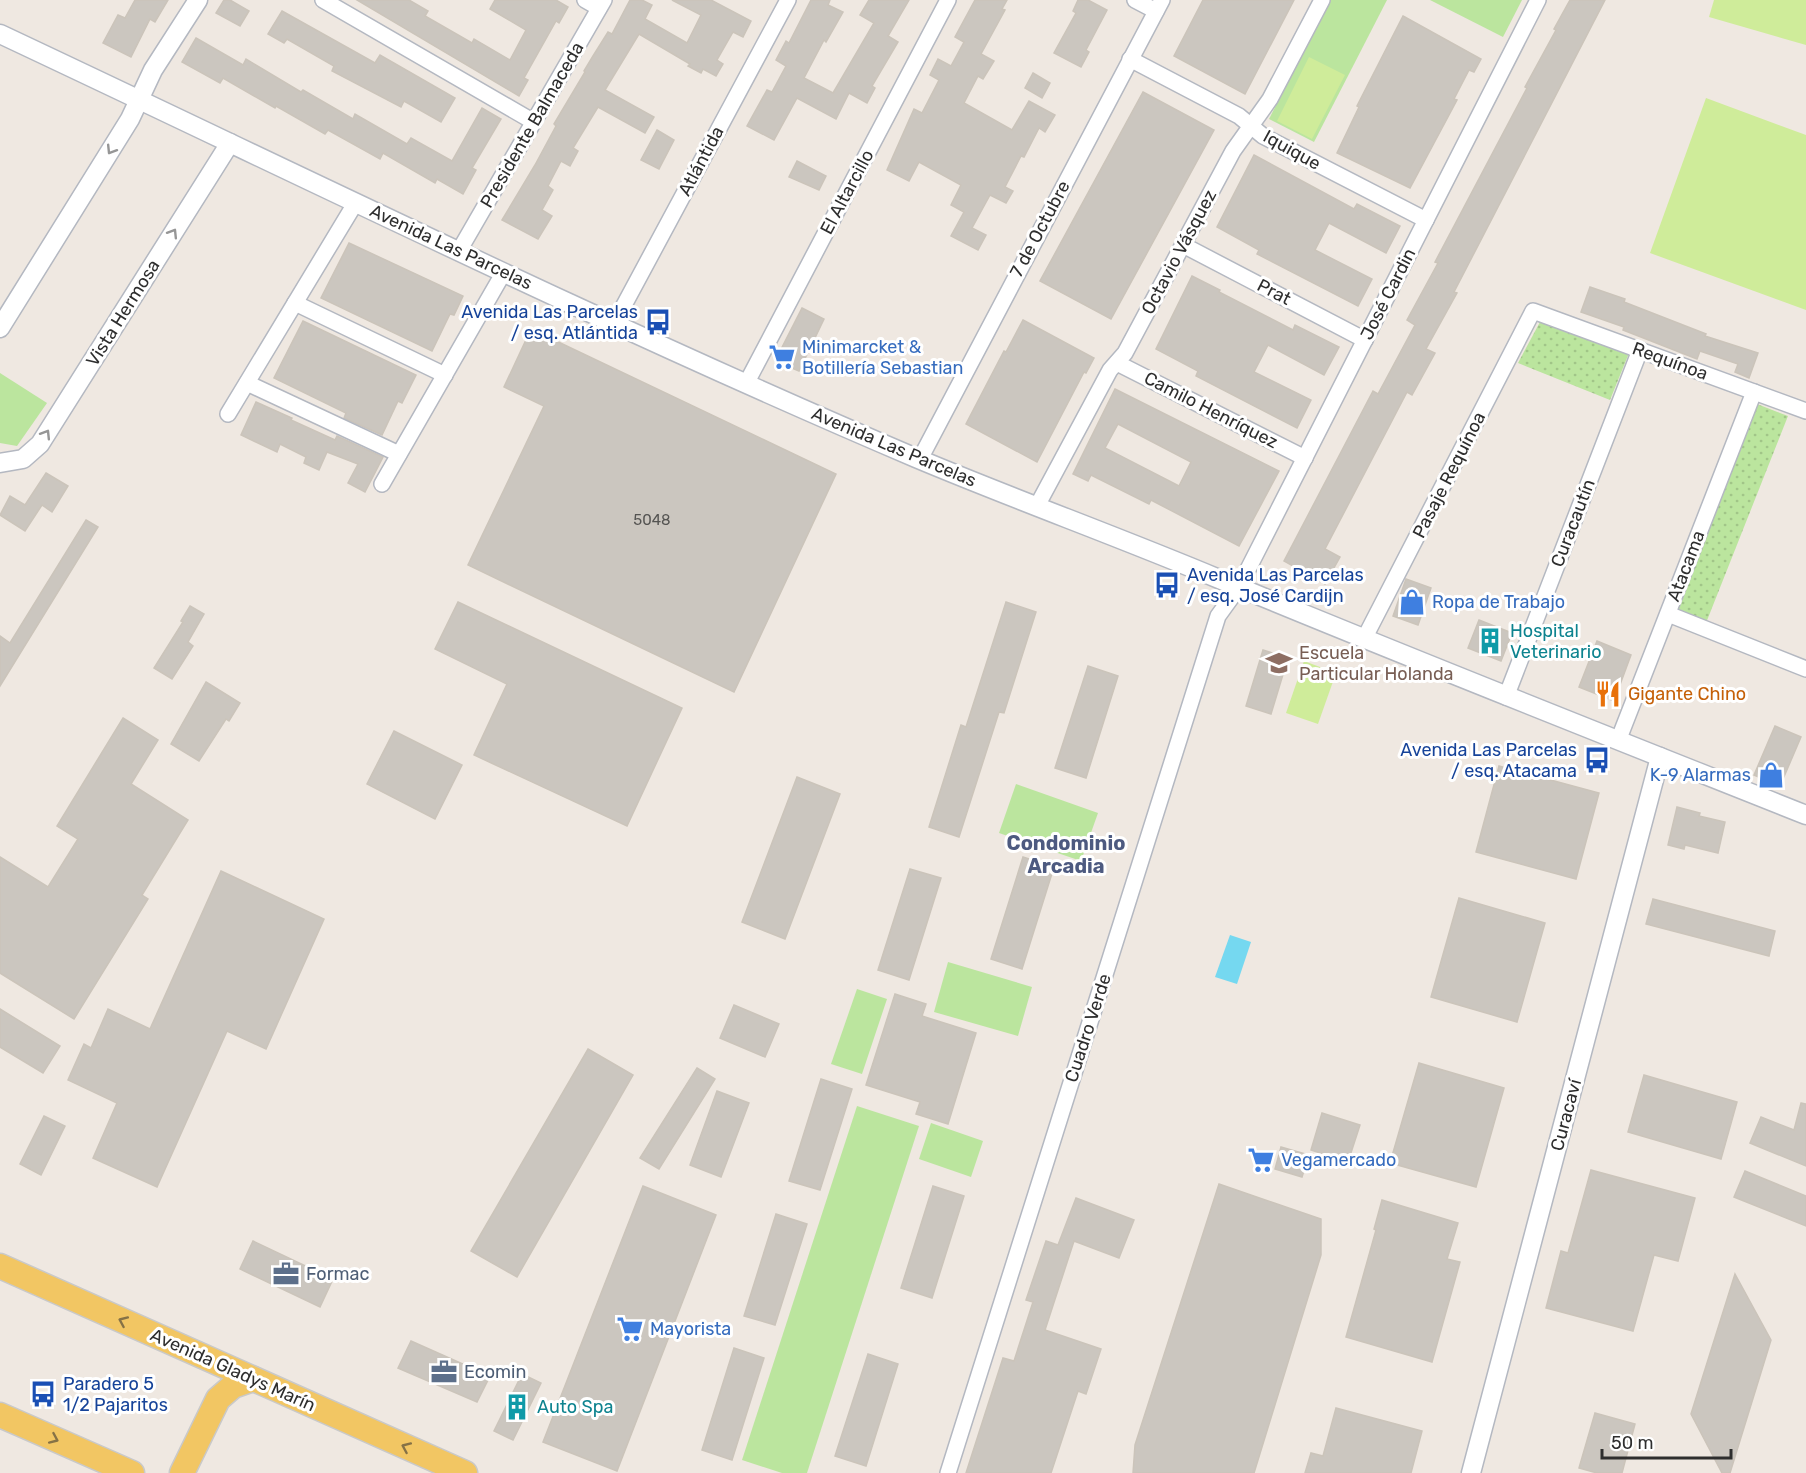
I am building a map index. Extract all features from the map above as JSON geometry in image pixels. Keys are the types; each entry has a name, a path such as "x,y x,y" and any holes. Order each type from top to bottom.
{"main road":[{"name":"Avenida Gladys Marín","path":"0,1266 465,1473"},
{"path":"182,1473 218,1398 233,1386 253,1379"},
{"path":"0,1415 132,1473"}],"street":[{"path":"0,328 130,119 153,70 198,0"},
{"path":"323,0 534,122"},
{"path":"585,0 602,4"},
{"name":"Atlántida","path":"615,322 788,0"},
{"name":"El Altarcillo","path":"747,384 948,0"},
{"path":"1135,0 1159,5"},
{"name":"Octavio Vásquez","path":"1037,506 1110,370 1125,353 1233,151 1269,99 1322,0"},
{"name":"José Cardin","path":"1239,587 1538,0"},
{"name":"Presidente Balmaceda","path":"459,250 602,4"},
{"name":"7 de Octubre","path":"920,459 1159,5"},
{"name":"Avenida Las Parcelas","path":"0,34 504,272 747,384 920,459 1506,697 1806,815"},
{"name":"Iquique","path":"1130,59 1239,116 1263,136 1426,220"},
{"name":"Vista Hermosa","path":"1,463 23,459 40,444 230,143"},
{"path":"228,414 356,202"},
{"name":"Prat","path":"1183,245 1365,339"},
{"path":"382,484 504,272"},
{"path":"295,303 445,375"},
{"name":"Requínoa","path":"1533,311 1806,411"},
{"name":"Pasaje Requínoa","path":"1364,639 1533,311"},
{"name":"Curacautín","path":"1506,697 1640,350"},
{"name":"Camilo Henríquez","path":"1117,363 1305,458"},
{"path":"247,383 399,454"},
{"name":"Atacama","path":"1618,741 1754,392"},
{"name":"Cuadro Verde","path":"948,1473 1218,616 1239,587"},
{"path":"1668,614 1806,669"},
{"name":"Curacaví","path":"1471,1473 1660,757"}],"green space":[{"path":"1330,0 1387,0 1314,142 1269,119"},
{"path":"1430,0 1522,0 1503,37"},
{"path":"1714,0 1806,0 1806,45 1709,17"},
{"path":"1309,57 1345,75 1312,139 1277,121"},
{"path":"1706,98 1806,135 1806,310 1650,253"},
{"path":"1540,322 1629,353 1610,400 1518,363"},
{"path":"0,373 47,403 17,446 0,443"},
{"path":"1757,404 1788,416 1706,623 1675,611"},
{"path":"1304,661 1336,673 1318,724 1286,713"},
{"path":"1016,784 1098,813 1081,861 999,833"},
{"path":"948,962 1032,987 1018,1036 934,1012"},
{"path":"857,989 887,999 862,1074 831,1064"},
{"path":"857,1106 919,1126 807,1473 782,1473 742,1460"},
{"path":"931,1123 983,1141 971,1177 919,1159"}],"water":[{"path":"1230,935 1251,942 1237,984 1215,977"}],"building":[{"path":"135,0 168,0 155,22 150,19 131,57 103,43 118,15 125,18"},
{"path":"224,0 230,0 249,11 240,26 216,13"},
{"path":"357,0 409,0 428,11 425,16 472,43 474,39 510,60 526,30 490,9 495,0 556,0 568,7 559,23 556,21 524,78 528,80 519,96"},
{"path":"630,0 642,0 652,5 645,19 687,43 701,15 672,0 711,0 751,21 743,37 733,32 717,60 723,64 716,76 703,69 701,73 688,66 690,64 639,34 605,90 654,117 645,133 598,107 573,148 578,151 570,166 561,161 548,186 553,190 542,210 552,216 538,239 502,220 535,165 556,126 554,124 584,71 608,32 612,34"},
{"path":"811,0 830,0 828,5 843,12 826,42 824,40 804,78 833,93 874,23 860,15 869,0 909,0 888,36 898,42 872,86 875,88 867,103 849,93 836,119 797,98 774,140 747,126 767,90 772,92 786,66 776,60 786,41 789,43"},
{"path":"975,0 1007,0 1002,9 1005,10 981,54 994,61 983,79 978,76 964,103 1012,130 1029,101 1055,115 1045,132 1039,128 1024,157 1021,156 1005,187 1013,191 1006,203 990,195 972,228 986,235 978,250 951,236 964,212 951,205 961,185 919,162 909,181 887,170 914,109 922,113 939,80 930,75 938,59 951,66 964,42 955,37"},
{"path":"1078,0 1088,0 1107,10 1086,50 1089,52 1081,67 1054,53 1076,13 1073,11"},
{"path":"1203,0 1294,0 1245,94 1174,56"},
{"path":"1570,0 1605,0 1454,292 1457,293 1426,349 1435,353 1412,395 1407,392 1325,549 1340,557 1325,584 1284,561 1373,391 1378,394 1415,325 1407,320"},
{"path":"282,11 375,63 380,55 455,98 441,122 404,101 401,107 332,71 334,66 287,39 284,43 268,34"},
{"path":"1403,16 1481,59 1474,72 1469,70 1454,99 1457,100 1410,188 1337,153 1359,107 1357,106"},
{"path":"196,38 243,65 246,59 301,92 303,90 353,119 355,114 407,144 411,138 452,161 482,108 501,119 472,168 476,170 463,194 437,179 435,183 383,153 380,159 328,130 325,134 223,78 220,83 182,62"},
{"path":"1033,73 1050,83 1042,98 1025,88"},
{"path":"1143,92 1214,130 1111,319 1040,281"},
{"path":"657,130 674,140 659,169 641,160"},
{"path":"1254,155 1354,209 1357,204 1400,226 1386,253 1329,223 1315,250 1372,279 1358,306 1257,254 1259,250 1217,227"},
{"path":"797,161 826,176 819,190 789,177"},
{"path":"349,243 463,296 454,315 450,314 432,351 321,298"},
{"path":"1192,276 1293,330 1295,325 1339,347 1324,375 1268,345 1254,372 1311,400 1297,428 1196,376 1198,371 1156,349"},
{"path":"1590,287 1625,299 1624,302 1706,334 1705,336 1758,353 1749,378 1735,372 1738,364 1700,351 1697,359 1623,330 1624,327 1581,312"},
{"path":"802,308 824,319 799,371 775,361"},
{"path":"1023,320 1094,358 1086,373 1084,372 1037,462 966,424"},
{"path":"303,321 416,375 402,403 398,401 382,435 344,418 346,413 274,378"},
{"path":"531,329 836,474 734,692 468,565 544,406 504,387"},
{"path":"1115,389 1279,471 1239,546 1151,500 1149,504 1091,475 1088,481 1073,474","holes":["1118,424 1191,462 1179,486 1105,448"]},
{"path":"256,402 335,440 337,436 383,457 365,492 348,483 358,464 327,452 319,470 304,463 306,457 280,444 277,452 241,435"},
{"path":"46,473 68,486 52,512 42,505 25,531 0,515 10,496 25,505"},
{"path":"86,520 98,527 0,686 0,636 10,643"},
{"name":"Ropa de Trabajo","path":"1406,579 1431,588 1418,625 1393,616"},
{"path":"458,602 682,708 627,826 474,755 507,684 435,649"},
{"path":"1006,602 1036,612 1004,713 999,712 959,837 929,827 961,725 966,727"},
{"path":"190,606 204,614 188,642 193,646 172,679 154,668 183,622 181,621"},
{"name":"Hospital Veterinario","path":"1479,620 1512,633 1501,661 1468,648"},
{"path":"1597,641 1631,655 1614,701 1579,687"},
{"path":"1263,650 1288,658 1271,714 1246,706"},
{"path":"1088,666 1118,676 1086,778 1055,768"},
{"path":"206,682 240,703 229,721 226,719 199,761 171,744"},
{"path":"123,718 158,740 131,784 188,820 142,895 148,899 74,1019 0,973 0,857 48,887 78,839 57,826"},
{"path":"1775,726 1801,737 1780,786 1754,775"},
{"path":"394,731 462,765 435,819 367,784"},
{"path":"1499,766 1599,793 1576,879 1476,852"},
{"path":"797,777 840,794 785,939 742,922"},
{"path":"1677,807 1700,813 1699,816 1725,822 1718,853 1685,845 1684,849 1668,845"},
{"path":"1023,857 1054,867 1022,969 991,959"},
{"path":"910,869 941,878 909,980 878,970"},
{"path":"221,871 324,919 266,1049 227,1031 157,1187 93,1158 117,1103 68,1080 84,1044 91,1048 108,1009 150,1029"},
{"path":"1459,898 1545,923 1517,1022 1431,997"},
{"path":"1653,899 1775,931 1769,956 1646,924"},
{"path":"895,994 926,1004 922,1016 976,1033 948,1124 916,1114 920,1102 866,1085"},
{"path":"734,1005 779,1024 765,1057 720,1038"},
{"path":"0,1009 60,1046 43,1073 0,1047"},
{"path":"588,1049 633,1075 517,1277 471,1251"},
{"path":"1419,1063 1504,1088 1476,1187 1390,1163"},
{"path":"697,1068 715,1079 659,1169 640,1158"},
{"path":"1644,1075 1737,1102 1721,1159 1628,1132"},
{"path":"821,1079 852,1089 820,1190 789,1181"},
{"path":"717,1091 749,1103 721,1177 690,1165"},
{"path":"1801,1103 1806,1104 1806,1166 1750,1143 1761,1117 1794,1130"},
{"path":"1322,1113 1360,1125 1348,1162 1311,1150"},
{"path":"44,1116 65,1126 41,1175 20,1164"},
{"path":"1281,1147 1309,1155 1302,1177 1275,1169"},
{"path":"1591,1170 1695,1198 1678,1261 1654,1255 1633,1331 1546,1308 1561,1251 1568,1253"},
{"path":"1745,1171 1806,1196 1806,1226 1734,1197"},
{"path":"1219,1184 1321,1219 1321,1255 1254,1473 1133,1473 1135,1445"},
{"name":"Mayorista","path":"643,1186 716,1215 617,1471 543,1442"},
{"path":"933,1186 964,1196 932,1298 901,1288"},
{"path":"1076,1198 1134,1220 1119,1258 1074,1241 1045,1330 1101,1349 1086,1394 1078,1391 1051,1473 966,1473 1003,1358 1014,1361 1033,1302 1026,1300 1046,1241 1058,1245"},
{"path":"1382,1200 1458,1223 1447,1259 1460,1262 1432,1362 1346,1337 1376,1230 1374,1229"},
{"path":"776,1214 807,1224 775,1325 744,1316"},
{"name":"Formac","path":"253,1241 333,1279 320,1307 240,1269"},
{"path":"1735,1274 1771,1340 1730,1473 1722,1473 1691,1414"},
{"name":"Ecomin","path":"411,1341 490,1376 477,1402 398,1368"},
{"path":"734,1348 764,1358 732,1460 702,1450"},
{"path":"868,1354 898,1364 866,1466 835,1456"},
{"name":"Auto Spa","path":"522,1374 541,1383 513,1440 494,1431"},
{"path":"1336,1408 1422,1431 1411,1473 1305,1473 1311,1453 1323,1456"},
{"path":"1595,1413 1635,1424 1622,1473 1597,1473 1579,1468"}],"place":[{"name":"Avenida Las Parcelas / esq. Atlántida","path":"658,322"},
{"name":"Minimarcket & Botillería Sebastian","path":"782,357"},
{"name":"Avenida Las Parcelas / esq. José Cardijn","path":"1167,585"},
{"name":"Ropa de Trabajo","path":"1412,602"},
{"name":"Hospital Veterinario","path":"1490,641"},
{"name":"Escuela Particular Holanda","path":"1279,663"},
{"name":"Gigante Chino","path":"1608,694"},
{"name":"Avenida Las Parcelas / esq. Atacama","path":"1597,760"},
{"name":"K-9 Alarmas","path":"1771,775"},
{"name":"Vegamercado","path":"1261,1160"},
{"name":"Formac","path":"286,1274"},
{"name":"Mayorista","path":"630,1329"},
{"name":"Ecomin","path":"444,1372"},
{"name":"Paradero 5 1/2 Pajaritos","path":"43,1394"},
{"name":"Auto Spa","path":"517,1407"}],"district":[{"name":"Condominio Arcadia","path":"1066,854"}]}
